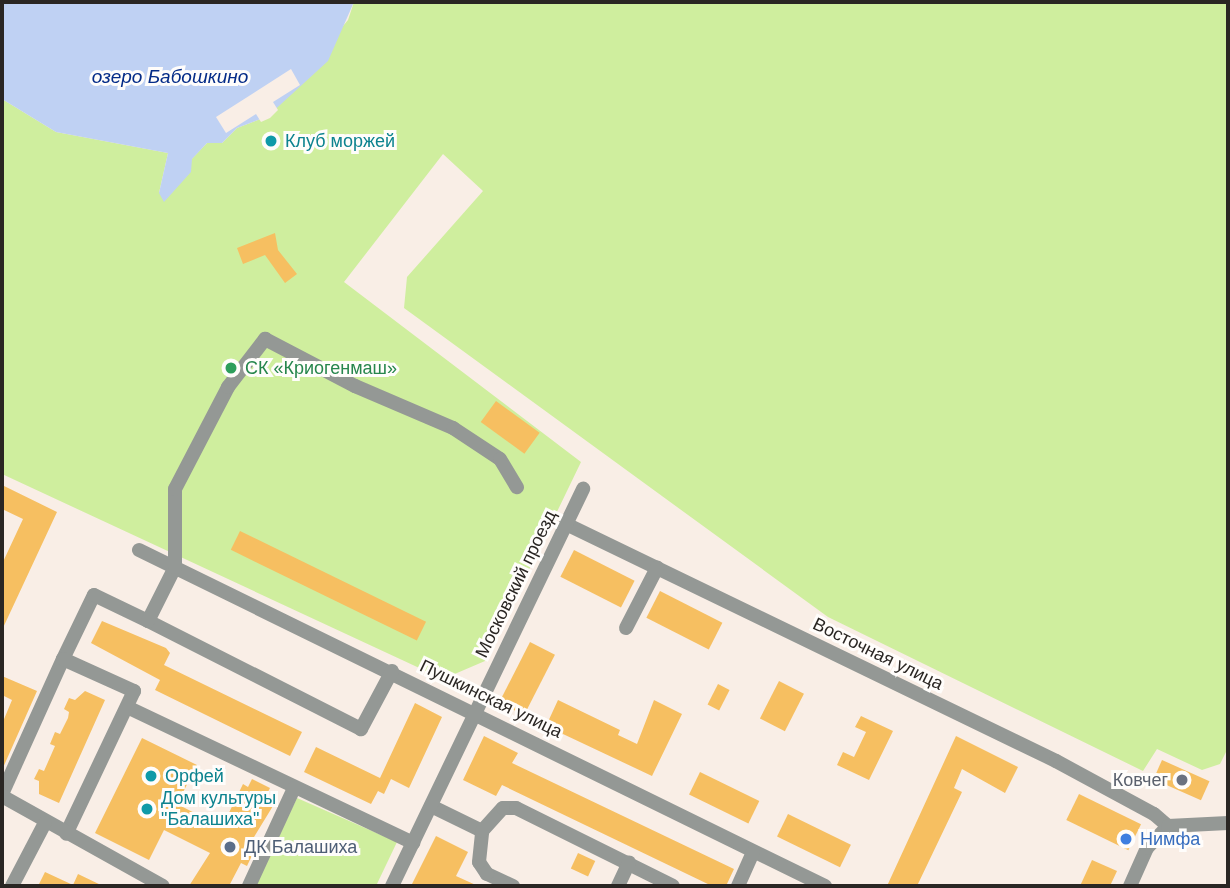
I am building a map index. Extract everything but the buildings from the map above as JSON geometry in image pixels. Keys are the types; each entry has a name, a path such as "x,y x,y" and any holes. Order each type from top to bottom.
{"street":[{"path":"148,621 175,567 175,489 228,387 265,340 355,386 453,428 500,458 517,486"},
{"name":"Московский проезд","path":"393,886 583,489"},
{"name":"Восточная улица","path":"565,524 1056,761 1154,814 1168,826"},
{"name":"Пушкинская улица","path":"139,550 476,712 825,886"},
{"path":"626,628 657,568"},
{"path":"163,886 65,834 2,795 94,595 361,729 392,671"},
{"path":"64,659 134,691 65,834"},
{"path":"127,707 413,843"},
{"path":"249,886 294,788"},
{"path":"431,806 482,831"},
{"path":"513,886 482,869 482,831 503,808 516,808 673,886"},
{"path":"12,886 45,822"},
{"path":"1135,884 1147,848 1168,826 1228,823"},
{"path":"738,886 753,852"},
{"path":"618,886 629,862"}],"green space":[{"path":"354,2 1228,2 1228,748 1220,764 1202,770 1157,749 1143,771 828,617 404,308 407,277 483,191 443,154 344,282 581,462 485,661 443,679 2,474 2,99 56,132 168,153 159,193 207,143 222,143 237,128 268,116 348,20"},
{"path":"297,798 397,842 376,886 255,886"}],"water":[{"name":"озеро Бабошкино","path":"2,2 354,2 328,61 268,116 237,128 222,143 207,143 192,159 191,172 164,202 159,193 168,153 56,132 2,99"}],"pier":[{"path":"291,69 300,85 273,102 278,110 270,118 261,122 256,114 226,133 216,117"}],"place":[{"name":"Клуб моржей","path":"271,141"},
{"name":"СК «Криогенмаш»","path":"231,368"},
{"name":"Орфей","path":"151,776"},
{"name":"Ковчег","path":"1182,780"},
{"name":"Дом культуры \"Балашиха\"","path":"147,809"},
{"name":"Нимфа","path":"1126,839"},
{"name":"ДК Балашиха","path":"230,847"}]}
